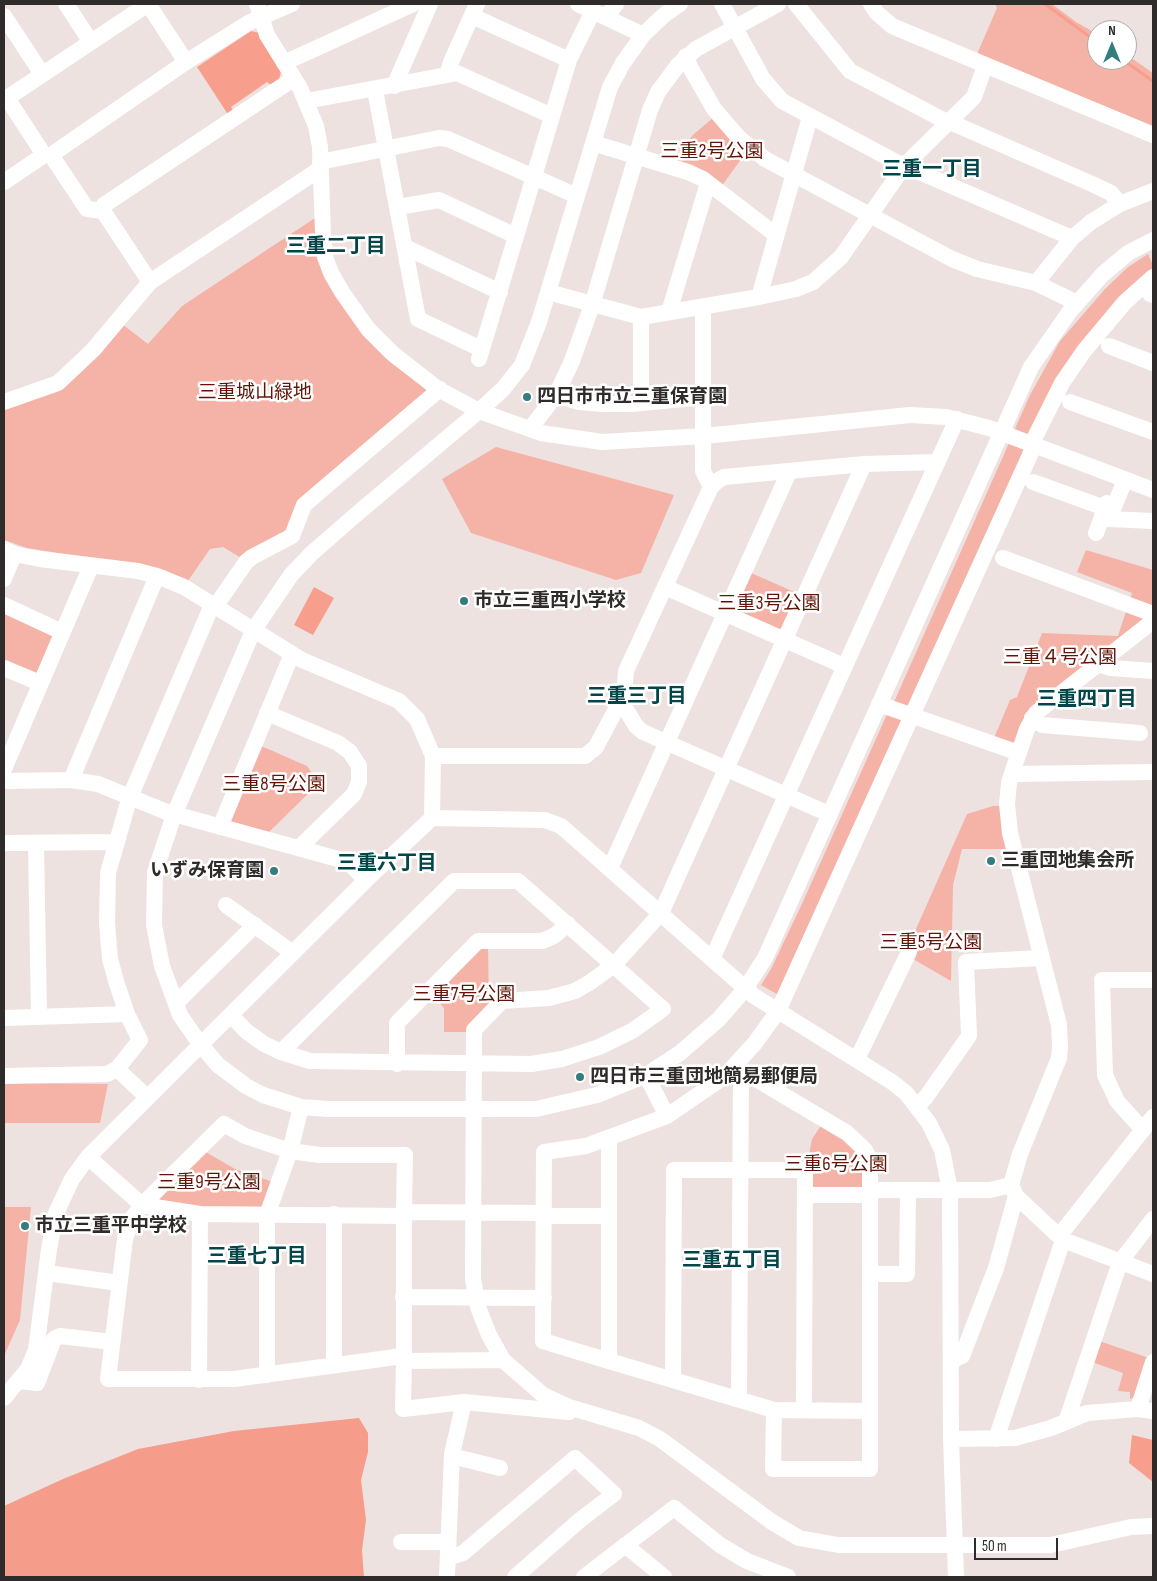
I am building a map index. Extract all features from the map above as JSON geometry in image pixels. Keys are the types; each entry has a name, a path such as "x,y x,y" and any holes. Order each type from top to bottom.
{"street":[{"path":"66,4 90,42"},
{"path":"103,211 88,209 5,99 148,4 186,62"},
{"path":"4,182 48,155 186,62 259,10 292,4"},
{"path":"284,63 413,4"},
{"path":"394,86 430,4"},
{"path":"578,4 643,35"},
{"path":"375,90 418,319 480,354 569,60 600,14 616,4"},
{"path":"680,4 664,15 643,35 616,75 593,143 535,335 522,365 503,389 311,554 281,588 253,631 174,815 155,872 154,910 156,945 180,1015 200,1044 218,1065 246,1086 276,1100 301,1107 328,1109 536,1109 611,1090 646,1074 680,1053 700,1037 745,989 765,958 1031,366 1049,337 1077,303 1116,262 1134,249 1153,240"},
{"path":"722,4 770,89 782,101 905,165 1072,238"},
{"path":"530,429 556,395 569,370 592,305 650,110 658,92 686,56 735,26 778,4"},
{"path":"796,4 850,71 950,122 1092,184 1110,193 1120,204"},
{"path":"872,4 877,13 892,26 1153,135"},
{"path":"259,10 267,35 306,101 316,126 325,257 331,273 355,311 380,342 415,372 440,389 479,411 530,429 560,437 597,441 704,436 910,415 957,419 1153,490"},
{"path":"448,75 451,62 475,10 569,60"},
{"path":"4,16 42,74"},
{"path":"686,56 690,67 714,109 728,127 752,150 794,176 964,264 993,274 1036,282 1077,303"},
{"path":"548,292 641,317 796,289 822,276 841,258 905,165 974,97 985,66"},
{"path":"306,101 372,88 375,90 458,73 552,116"},
{"path":"150,282 103,211 104,205 293,79"},
{"path":"758,297 810,117"},
{"path":"4,402 58,383 93,350 150,282 320,165 438,138 448,139 577,196"},
{"path":"593,143 688,172 708,183 776,235"},
{"path":"669,312 708,183"},
{"path":"1036,282 1072,238 1120,204 1153,190"},
{"path":"398,207 439,200 516,236"},
{"path":"405,247 500,292"},
{"path":"870,1411 774,1410 543,1341 544,1152 568,1150 609,1138 667,1116 712,1087 740,1066 778,1011 1062,383 1084,351 1125,302 1153,277"},
{"path":"703,307 703,471 711,487"},
{"path":"641,317 641,402"},
{"path":"1109,346 1153,363"},
{"path":"4,1076 106,1074 117,1069 140,1040 127,1014 110,958 106,923 106,889 115,842 130,797 214,606 239,570 252,557 292,536 304,505 440,389"},
{"path":"556,395 579,402 641,402 704,397"},
{"path":"1070,402 1153,432"},
{"path":"712,959 957,419"},
{"path":"829,814 647,734 636,726 626,708 624,694 626,671 711,487 724,477 864,464 937,462"},
{"path":"864,464 661,913 614,965 589,983 567,993 531,1001 502,1001 474,1030 474,1279 476,1298 489,1335 503,1360 543,1395 594,1415 639,1428 660,1439 772,1522 798,1538 838,1546 1051,1546 1131,1527 1153,1526"},
{"path":"610,868 790,472"},
{"path":"1125,480 1153,482"},
{"path":"1096,533 1105,508 1125,480"},
{"path":"1125,480 1109,519 1153,521"},
{"path":"1033,482 1105,508"},
{"path":"292,536 311,554"},
{"path":"4,578 9,551 90,566 138,571 157,576 184,588 302,660 391,696 406,707 421,725 432,756 432,818"},
{"path":"1003,558 1153,614"},
{"path":"4,769 90,566"},
{"path":"71,780 157,576"},
{"path":"665,587 844,666"},
{"path":"4,605 62,632"},
{"path":"951,1361 962,1356 996,1268 1014,1190 1020,1154 1060,1052 1060,1030 1010,833 1008,804 1012,774 1032,718 1153,621"},
{"path":"220,827 292,654"},
{"path":"1098,664 1110,668 1153,671"},
{"path":"4,668 40,684"},
{"path":"432,756 585,756 596,746 624,694"},
{"path":"879,704 1019,752"},
{"path":"267,713 338,743 350,752 359,766 359,782 354,794 300,848"},
{"path":"1032,718 1042,725 1140,733"},
{"path":"1012,774 1153,772"},
{"path":"4,781 71,780 98,784 174,815 342,860 350,864 366,880"},
{"path":"4,1398 19,1381 33,1359 38,1342 46,1273 56,1213 72,1179 88,1157 366,880 432,818 545,820 561,826 745,989 892,1082 917,1106 929,1123 942,1150 950,1190 952,1439 956,1577"},
{"path":"4,843 115,842"},
{"path":"36,843 39,1016"},
{"path":"230,1015 246,1032 281,1052 319,1062 531,1064 575,1056 621,1038 663,1009 518,881 454,881 281,1052"},
{"path":"226,905 293,952"},
{"path":"397,1064 397,1023 478,941 542,941 554,936 568,924"},
{"path":"176,1003 254,925"},
{"path":"857,1059 909,952"},
{"path":"917,1106 926,1097 969,1036 966,962 1041,958"},
{"path":"1142,1130 1117,1101 1104,1075 1102,980 1153,980"},
{"path":"4,1018 127,1014"},
{"path":"739,1399 740,1066"},
{"path":"740,1066 856,1140 870,1157 870,1469 773,1469 774,1410"},
{"path":"117,1069 147,1097"},
{"path":"646,1074 667,1116"},
{"path":"266,1375 267,1215 290,1151 301,1107"},
{"path":"996,1439 1061,1238 1153,1116"},
{"path":"503,1360 403,1358 334,1365 266,1375 199,1380 108,1379 125,1239 130,1224 142,1205 224,1124 245,1136 290,1151 320,1155 405,1155 403,1297 403,1358 403,1409 464,1402 594,1415"},
{"path":"609,1138 609,1361"},
{"path":"88,1157 142,1205 200,1214 474,1213 609,1216"},
{"path":"673,1380 674,1170 805,1170 804,1410"},
{"path":"805,1195 908,1190 1014,1190 1061,1238 1153,1274"},
{"path":"870,1274 907,1274 908,1190"},
{"path":"199,1380 200,1214"},
{"path":"334,1214 334,1365"},
{"path":"1066,1422 1120,1262 1153,1219"},
{"path":"46,1273 119,1283"},
{"path":"403,1297 544,1298"},
{"path":"19,1381 37,1383 54,1338 60,1336 112,1342"},
{"path":"952,1439 1015,1438 1066,1422 1087,1413 1145,1410 1153,1362"},
{"path":"447,1577 452,1456 457,1425 464,1402"},
{"path":"452,1456 500,1468"},
{"path":"401,1542 463,1553 574,1458 614,1494 580,1520 516,1577"},
{"path":"584,1577 674,1508 720,1544 747,1561 788,1577"},
{"path":"625,1545 664,1577"}],"green space":[{"path":"995,4 1052,4 1087,28 1087,70 1137,70 1137,62 1153,73 1153,126 977,54 997,8"},
{"name":"三重2号公園","path":"714,117 747,151 721,187 677,164 682,148 694,134"},
{"name":"三重城山緑地","path":"315,218 326,277 344,308 366,338 390,362 428,390 315,490 289,533 243,559 223,547 210,549 188,581 164,570 27,548 4,540 4,407 29,399 122,324 148,344 182,306"},
{"path":"1148,254 1153,265 1153,271 1032,435 1013,433 1030,395 1060,341 1105,289 1128,267"},
{"path":"1009,443 1022,447 1024,451 911,704 905,707 894,702"},
{"path":"496,447 674,495 641,573 616,580 471,533 442,479"},
{"name":"三重４号公園","path":"1086,550 1153,570 1153,615 1091,666 1017,745 994,738 1010,700 1017,697 1042,633 1118,636 1132,593 1077,572"},
{"name":"三重3号公園","path":"749,572 801,595 779,632 734,612"},
{"path":"4,610 55,637 39,674 4,664"},
{"path":"888,712 902,721 780,996 761,985 771,969 801,906"},
{"name":"三重8号公園","path":"259,745 307,766 319,783 267,834 229,824"},
{"name":"三重5号公園","path":"993,806 1002,806 1008,849 962,849 953,885 951,981 913,959 908,947 967,814"},
{"name":"三重7号公園","path":"488,944 489,1009 471,1032 444,1032 444,1008 432,994 478,947"},
{"path":"4,1083 108,1084 100,1123 4,1123"},
{"name":"三重6号公園","path":"822,1124 846,1139 865,1159 866,1187 813,1191 809,1186 812,1139"},
{"name":"三重9号公園","path":"204,1151 235,1169 273,1182 265,1206 260,1209 199,1209 160,1202 158,1197"},
{"path":"4,1207 31,1207 20,1320 4,1356"},
{"path":"1099,1341 1149,1358 1136,1397 1130,1399 1130,1392 1118,1391 1123,1373 1092,1362"}],"shaded area":[{"path":"251,31 259,33 281,72 278,83 273,86 267,82 231,107 234,112 229,116 197,67"},
{"path":"314,587 334,598 313,635 294,625"},
{"path":"359,1418 368,1433 368,1452 361,1480 366,1520 362,1550 364,1577 4,1577 4,1506 63,1479 138,1449 234,1431"},
{"path":"1132,1435 1153,1440 1153,1482 1129,1463"}],"waterway":[{"path":"1045,4 1087,35"},
{"path":"1137,70 1153,81"}],"place":[{"name":"四日市市立三重保育園","path":"527,397"},
{"name":"市立三重西小学校","path":"464,601"},
{"name":"三重団地集会所","path":"991,861"},
{"name":"いずみ保育園","path":"274,871"},
{"name":"四日市三重団地簡易郵便局","path":"580,1077"},
{"name":"市立三重平中学校","path":"25,1226"}],"district":[{"name":"三重一丁目","path":"932,170"},
{"name":"三重二丁目","path":"336,247"},
{"name":"三重三丁目","path":"637,697"},
{"name":"三重四丁目","path":"1087,700"},
{"name":"三重六丁目","path":"387,864"},
{"name":"三重七丁目","path":"257,1257"},
{"name":"三重五丁目","path":"732,1261"}]}
